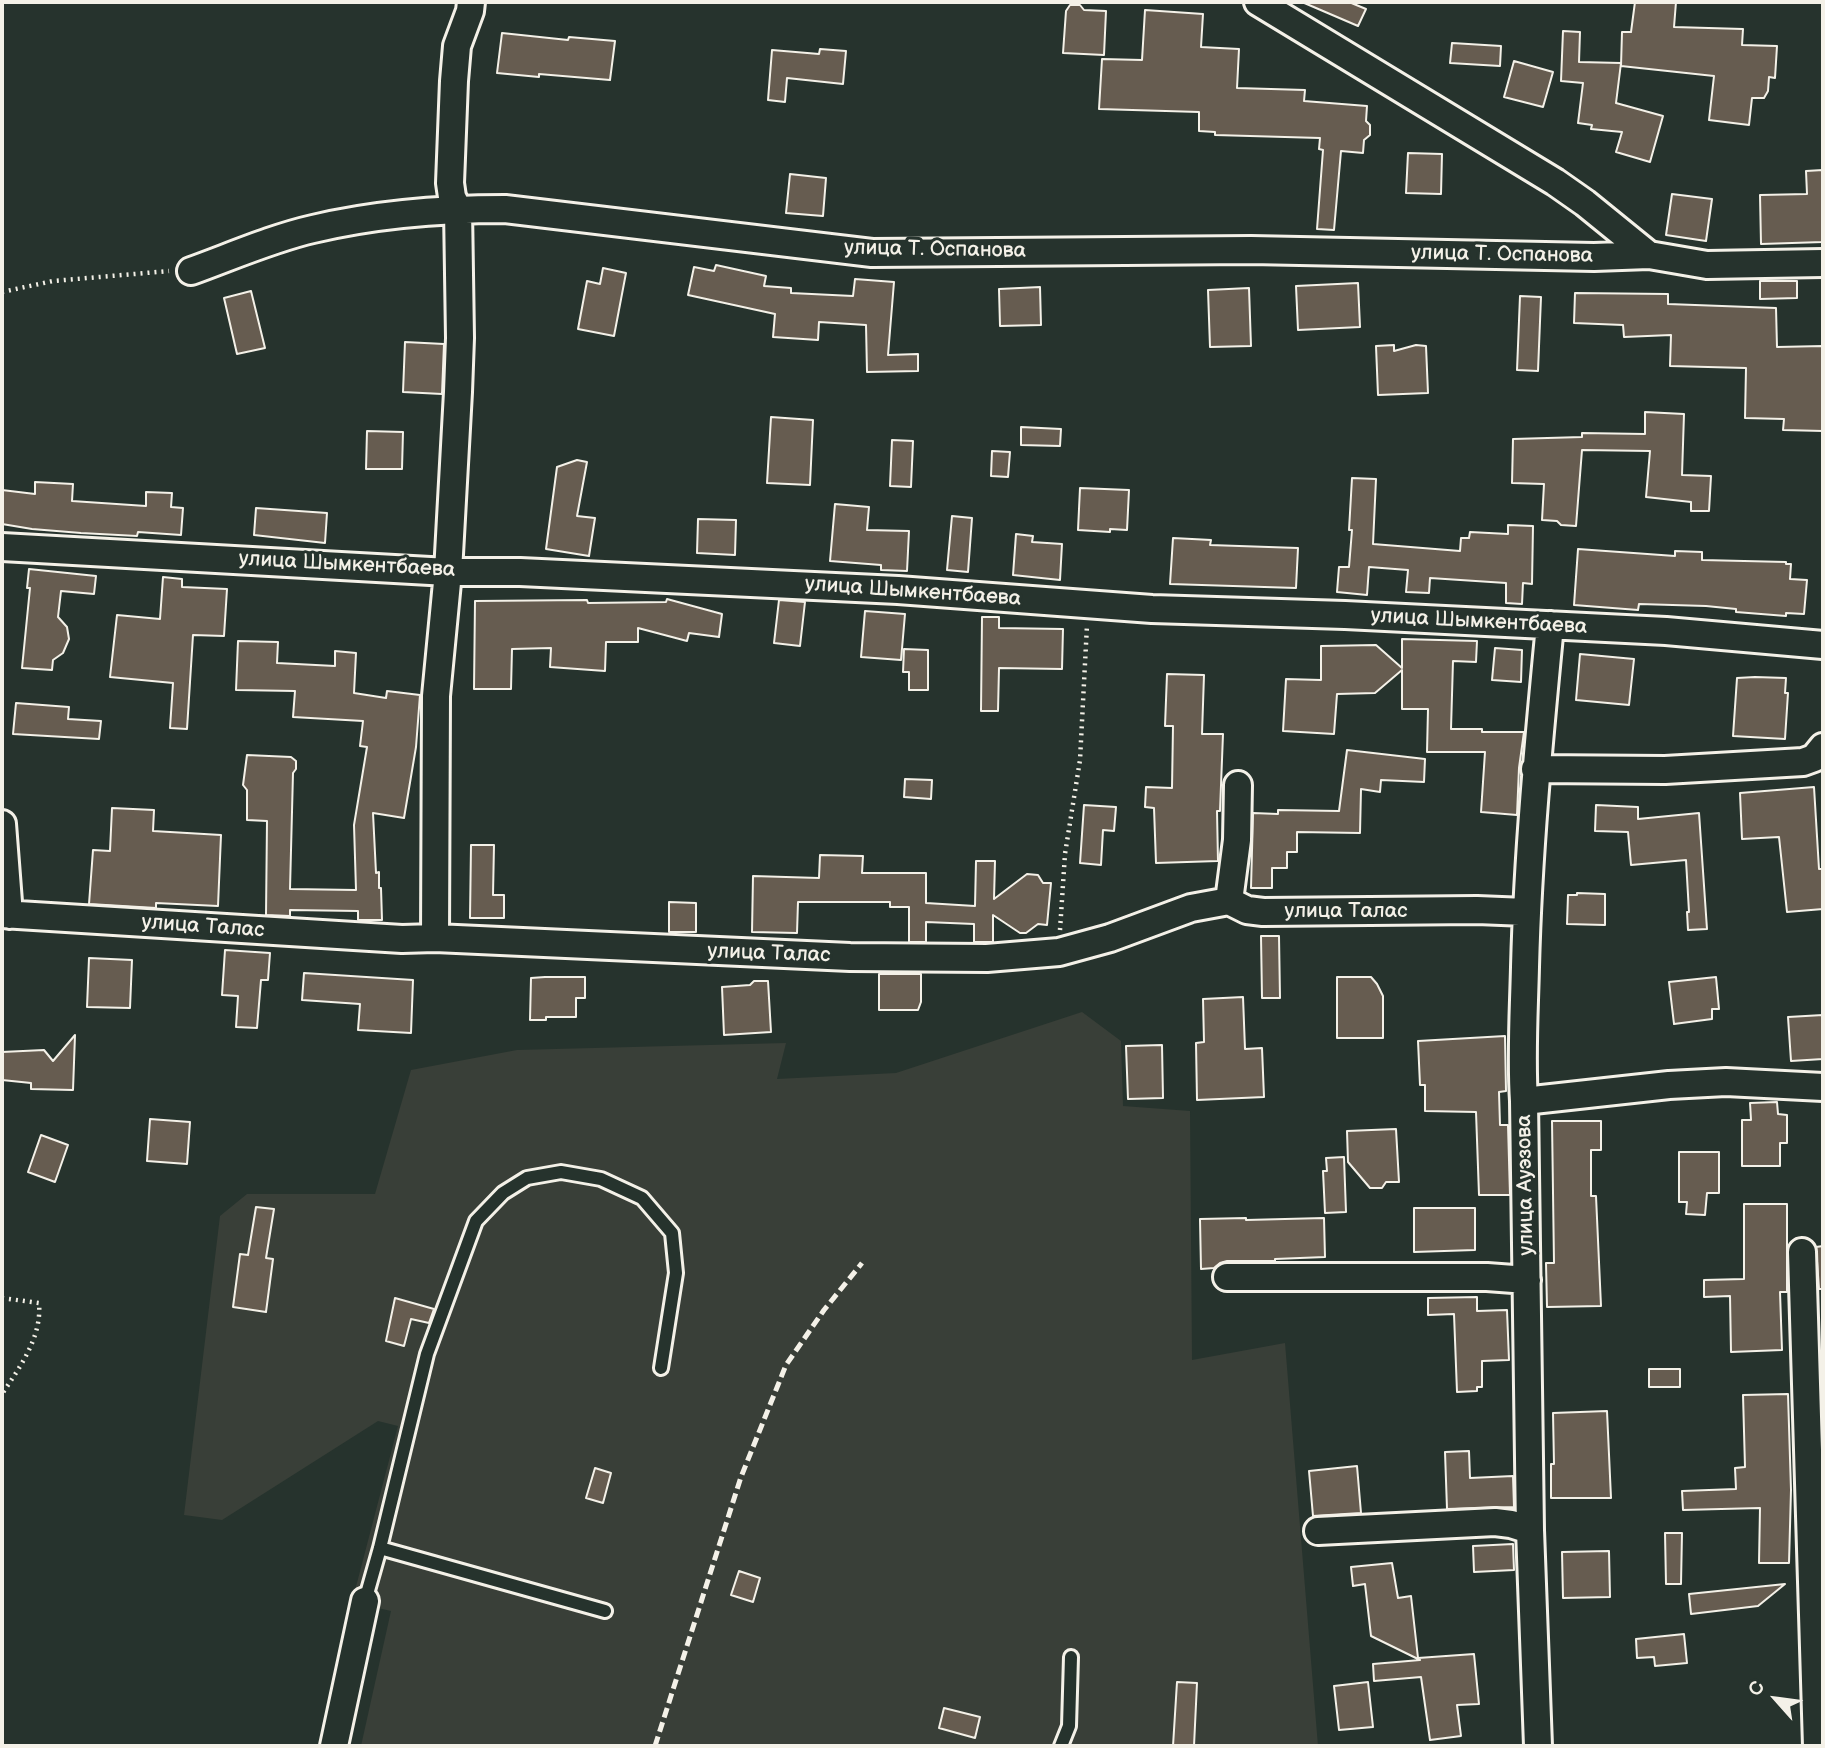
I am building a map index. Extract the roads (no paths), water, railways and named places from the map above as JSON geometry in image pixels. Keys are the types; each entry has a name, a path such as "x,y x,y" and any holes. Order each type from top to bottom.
{"street":[{"path":"435,938 436,696 448,572 460,338 458,209 452,197 450,183 457,46 471,2"},
{"name":"улица Т. Оспанова","path":"1258,2 1555,182 1649,255"},
{"name":"улица Т. Оспанова","path":"191,271 310,229 387,215 458,209 505,209 872,253 1251,250 1594,257 1649,255 1707,265 1823,263"},
{"name":"улица Шымкентбаева","path":"2,547 448,572 520,572 886,589 1152,610 1345,615 1550,625 1692,633 1823,645"},
{"name":"улица Ауэзова","path":"1538,1746 1530,1531 1522,1070 1526,912 1535,769 1550,625"},
{"path":"1535,769 1651,770 1803,762 1814,758 1823,747"},
{"path":"1229,901 1237,841 1238,785"},
{"path":"2,824 5,915"},
{"name":"улица Талас","path":"5,915 402,939 435,938 850,957 987,958 1059,952 1110,938 1191,908 1229,901 1247,910 1263,912 1526,912"},
{"path":"1524,1101 1726,1082 1823,1087"},
{"path":"1802,1252 1817,1746"},
{"path":"1227,1277 1487,1277 1527,1280"},
{"path":"1318,1531 1495,1522 1530,1531"},
{"path":"334,1746 365,1601"}],"lane":[{"path":"365,1601 431,1341 476,1221 503,1193 527,1178 561,1172 601,1179 642,1198 672,1233 676,1273 660,1368"},
{"path":"380,1548 605,1611"},
{"path":"1061,1746 1069,1726 1071,1657"}],"railway":[{"path":"655,1746 741,1477 786,1365 824,1310 862,1263"}]}
